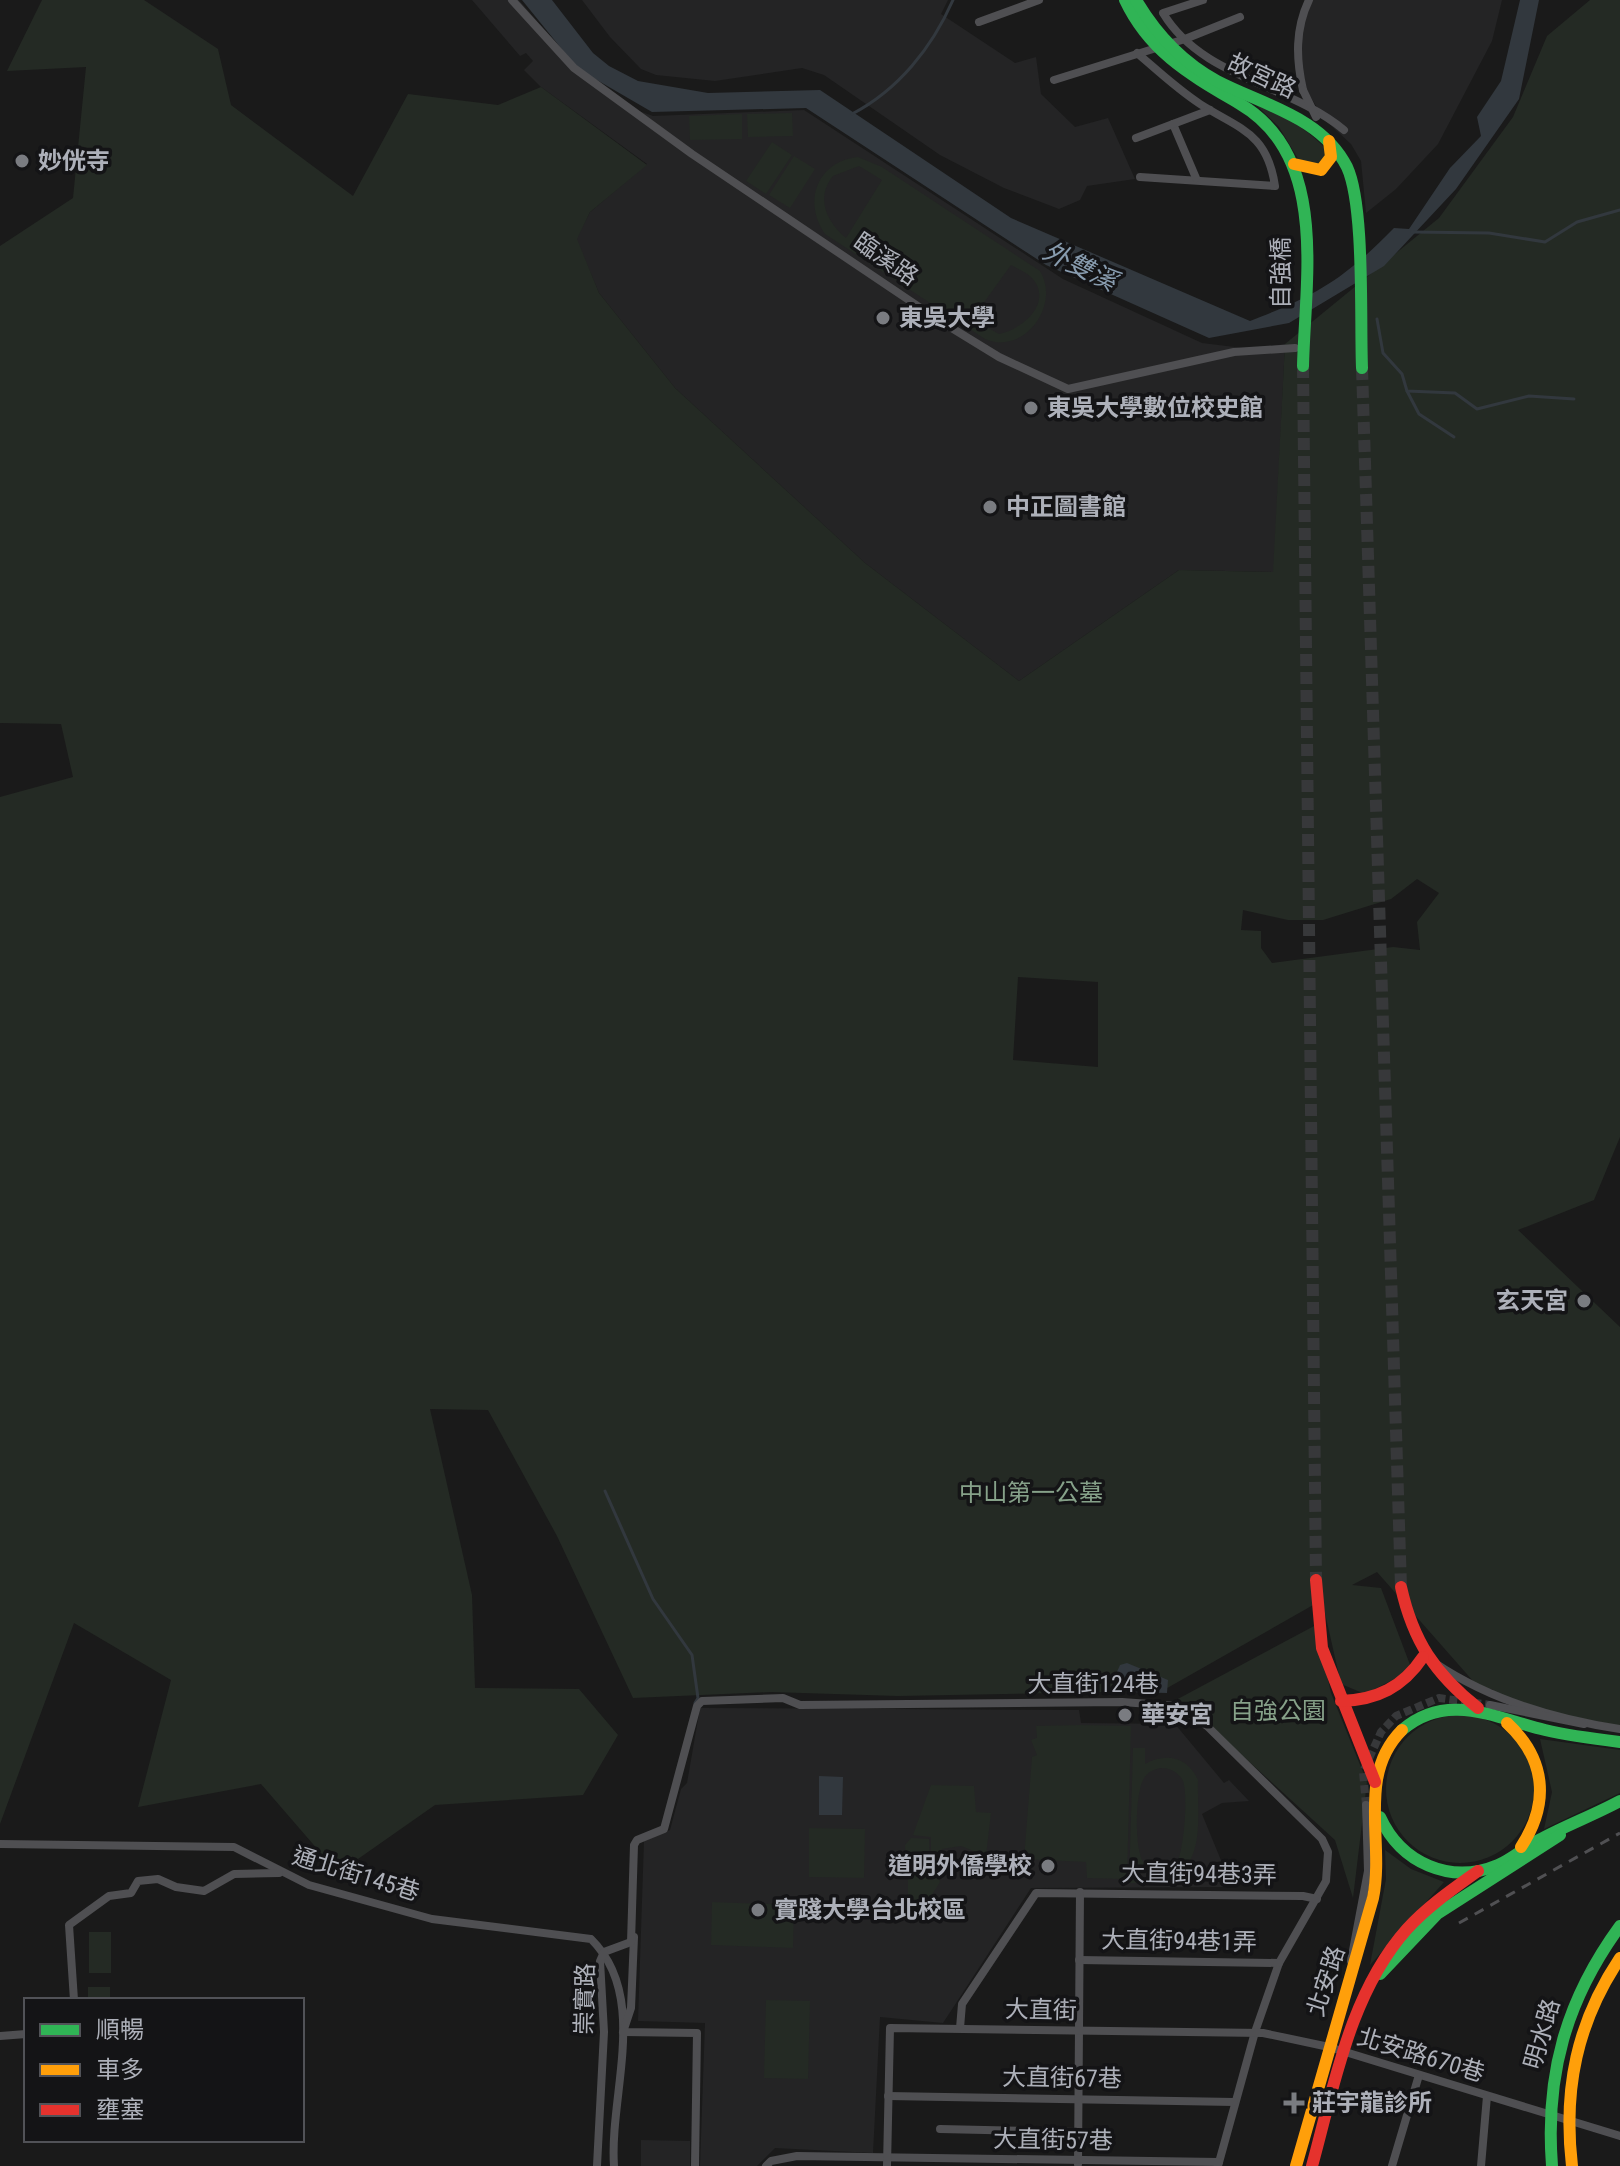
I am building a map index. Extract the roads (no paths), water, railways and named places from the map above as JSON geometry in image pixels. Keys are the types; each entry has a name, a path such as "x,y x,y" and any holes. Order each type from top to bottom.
{"main road":[{"name":"故宮路","path":"1125,0 1184,73 1260,115 1275,131 1294,164 1303,218"},
{"name":"故宮路","path":"1136,0 1162,45 1216,79 1324,136 1352,175 1356,198 1362,368"},
{"path":"1294,164 1321,170 1331,157 1324,136"},
{"name":"自強橋","path":"1303,218 1303,366"},
{"path":"1316,1580 1317,1620 1322,1648 1376,1783"},
{"path":"1401,1587 1408,1623 1423,1657 1447,1685 1485,1707"},
{"path":"1341,1701 1371,1699 1405,1682 1423,1657"},
{"name":"北安路","path":"1296,2166 1351,1970 1367,1928 1376,1883 1372,1806 1382,1759 1394,1738 1412,1722 1434,1711 1485,1707 1501,1719 1529,1745 1542,1781 1538,1820 1517,1852"},
{"name":"北安路","path":"1501,1719 1564,1734 1620,1742"},
{"name":"北安路","path":"1372,1806 1392,1841 1414,1860 1440,1872 1459,1874 1499,1864 1620,1801"},
{"path":"1370,1984 1437,1914 1465,1893 1553,1842 1569,1828"},
{"name":"北安路","path":"1312,2166 1344,2052 1370,1984 1387,1950 1428,1904 1478,1871"},
{"name":"明水路","path":"1552,2166 1548,2114 1559,2035 1590,1968 1620,1926"},
{"name":"明水路","path":"1572,2166 1568,2120 1578,2043 1600,1990 1620,1958"}],"street":[{"name":"臨溪路","path":"512,0 574,68 692,154 937,319 999,357 1068,389 1251,349 1295,348"},
{"path":"979,22 1039,0"},
{"path":"1203,0 1163,13 1185,39 1216,63 1324,114 1344,130"},
{"path":"1309,0 1304,11 1297,53 1303,90 1324,136"},
{"path":"1054,80 1185,39 1240,17"},
{"path":"1137,53 1210,110 1229,118 1255,139 1272,163 1275,186 1196,178 1140,177"},
{"path":"1136,138 1210,110"},
{"path":"1173,124 1196,178"},
{"path":"1423,1657 1485,1694 1585,1724"},
{"name":"大直街124巷","path":"633,1934 634,1845 637,1840 664,1829 697,1706 702,1701 783,1698 800,1705 1122,1702 1178,1706 1207,1726 1322,1839 1330,1869 1317,1899 1279,1963 1255,2032 1218,2164"},
{"path":"1485,1707 1620,1729"},
{"name":"通北街145巷","path":"0,1844 26,1847 210,1844 234,1847 280,1873 309,1885 432,1919 591,1939 604,1952"},
{"path":"74,1998 69,1925 109,1896 131,1893 138,1881 148,1878 204,1891 234,1874 280,1873"},
{"path":"1078,2163 1080,1892"},
{"name":"大直街94巷3弄","path":"960,2028 962,2004 1036,1893 1303,1896 1317,1899"},
{"path":"604,1952 631,1942 633,1934"},
{"path":"633,1934 636,1945 631,2008 623,2032 697,2033 695,2166"},
{"name":"崇實路","path":"604,1952 618,1988 623,2032 614,2166"},
{"name":"崇實路","path":"597,2166 604,2032 600,1961 604,1952"},
{"name":"大直街94巷1弄","path":"1079,1960 1279,1963"},
{"name":"大直街","path":"887,2162 890,2028 1255,2032 1329,2047"},
{"path":"0,2036 24,2034"},
{"name":"北安路670巷","path":"1329,2047 1620,2136"},
{"path":"1392,2166 1419,2075"},
{"name":"大直街67巷","path":"888,2096 1234,2102"},
{"path":"1481,2166 1487,2096"},
{"path":"940,2129 1078,2132"},
{"name":"大直街57巷","path":"766,2166 771,2161 797,2156 887,2162 1218,2164"}],"water":[{"name":"外雙溪","path":"522,0 552,0 593,53 609,66 638,81 708,93 820,90 1011,218 1250,321 1294,303 1328,284 1359,261 1394,228 1409,229 1450,168 1481,136 1477,117 1501,81 1520,0 1539,0 1519,99 1456,189 1384,266 1289,323 1209,338 1046,265 806,108 652,112 578,69"},
{"path":"1127,1663 1168,1680 1167,1693 1129,1692 1118,1684 1116,1674 1120,1665"},
{"path":"819,1776 843,1777 842,1815 819,1815"}],"waterway":[{"path":"852,114 884,93 912,66 935,35 953,0"},
{"path":"1412,232 1489,233 1545,242 1577,222 1620,210"},
{"path":"1377,319 1383,353 1402,374 1407,391 1455,393 1477,409 1529,396 1574,399"},
{"path":"1407,391 1419,414 1454,437"},
{"path":"605,1491 653,1599 692,1655 698,1698 695,1703"}],"tunnel":[{"path":"1303,366 1316,1580"},
{"path":"1362,368 1401,1587"},
{"path":"1366,1805 1363,1772 1381,1732 1396,1716 1439,1698 1490,1705"}],"railway":[{"path":"1459,1923 1620,1833"}],"place":[{"name":"妙侊寺","path":"22,161"},
{"name":"東吳大學","path":"883,318"},
{"name":"東吳大學數位校史館","path":"1031,408"},
{"name":"中正圖書館","path":"990,507"},
{"name":"玄天宮","path":"1584,1301"},
{"name":"華安宮","path":"1125,1715"},
{"name":"道明外僑學校","path":"1048,1866"},
{"name":"實踐大學台北校區","path":"758,1910"},
{"name":"莊宇龍診所","path":"1294,2103"}],"park label":[{"name":"中山第一公墓","path":"1031,1493"},
{"name":"自強公園","path":"1278,1711"}]}
